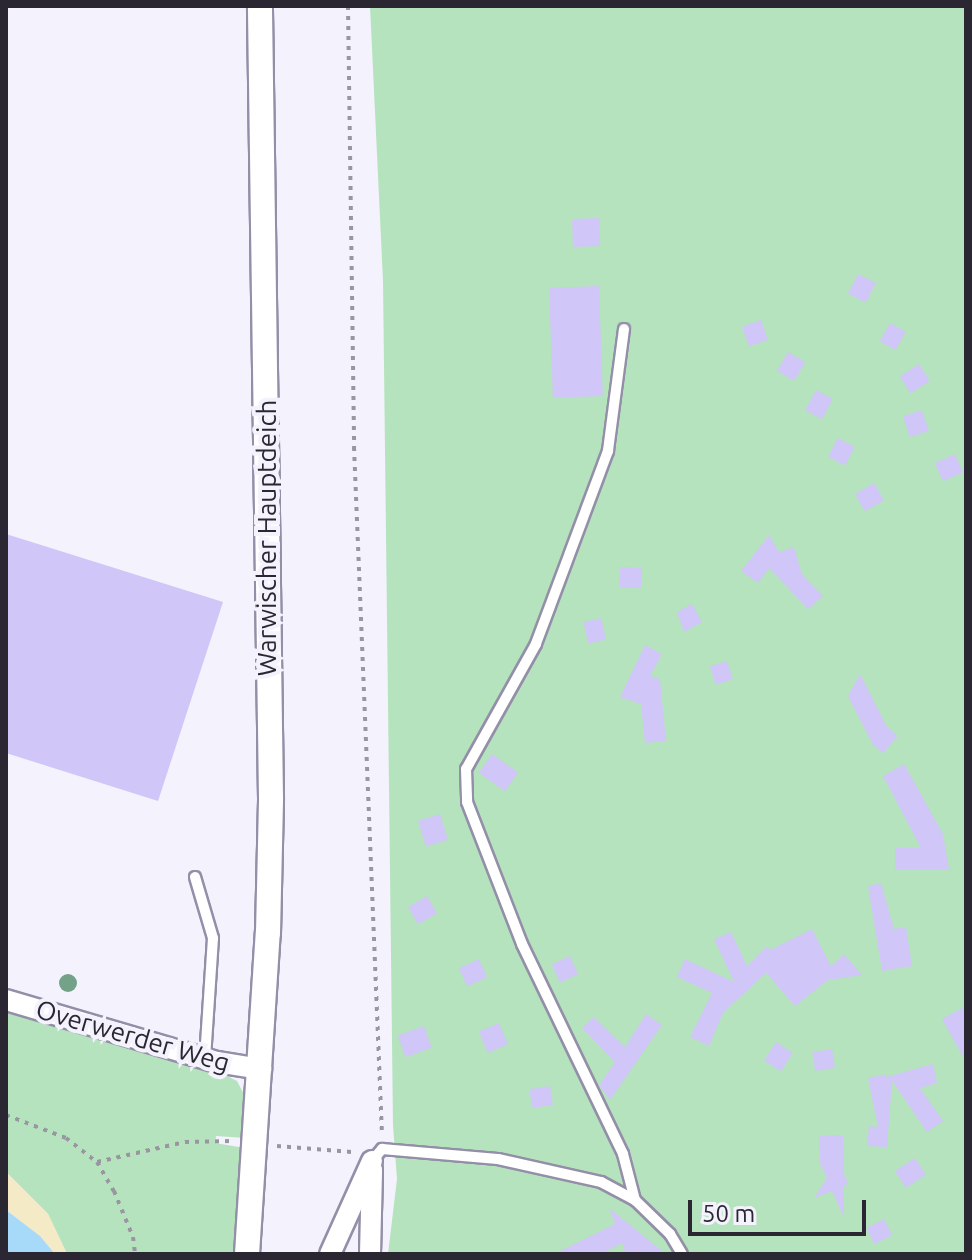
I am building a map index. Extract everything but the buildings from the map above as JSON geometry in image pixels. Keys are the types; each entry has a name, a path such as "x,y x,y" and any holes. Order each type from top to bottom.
{"street":[{"name":"Warwischer Hauptdeich","path":"247,1254 261,1069 271,798 260,6"},
{"name":"Overwerder Weg","path":"6,1000 205,1058 261,1069"},
{"path":"330,1254 369,1154"},
{"path":"369,1154 370,1254"}],"lane":[{"path":"624,329 608,451 536,644 466,769 467,802 516,930 623,1154 635,1200"},
{"path":"195,877 213,938 205,1058"},
{"path":"369,1154 498,1159 601,1182 635,1200 670,1234 682,1254"}],"path":[{"path":"97,1162 185,1142 214,1139 369,1154 348,6"},
{"path":"6,1115 66,1138 97,1162 122,1209 133,1237 135,1254"}],"green space":[{"path":"370,6 966,6 966,1254 388,1254 397,1179 393,1125 383,281"},
{"path":"6,1010 219,1072 237,1081 247,1100 246,1138 216,1136 215,1143 245,1148 235,1254 67,1254 48,1214 6,1172"}],"sand":[{"path":"6,1172 48,1214 67,1254 55,1254 40,1236 6,1210"}],"water":[{"path":"6,1210 40,1236 55,1254 6,1254"}]}
